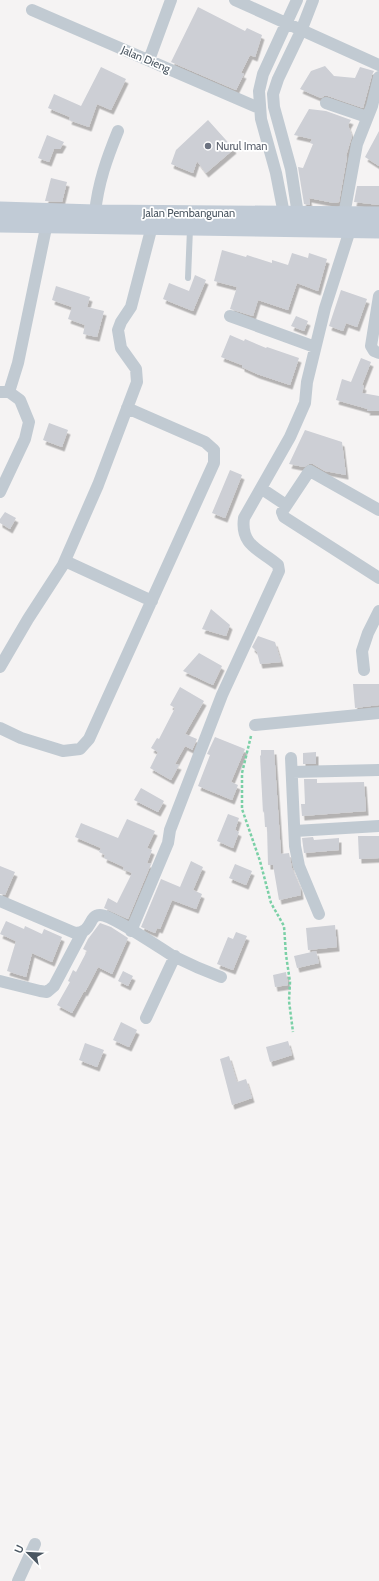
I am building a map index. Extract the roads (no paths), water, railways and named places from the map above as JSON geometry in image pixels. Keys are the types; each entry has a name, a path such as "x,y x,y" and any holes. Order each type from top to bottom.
{"main road":[{"name":"Jalan Pembangunan","path":"0,210 48,218 152,226 190,227 292,221"},
{"name":"Jalan Pembangunan","path":"0,224 95,213 347,222 379,230"},
{"name":"Jalan Pembangunan","path":"347,222 379,215"}],"street":[{"path":"149,60 171,0"},
{"path":"235,0 379,65"},
{"path":"292,221 276,173 259,108 259,91 263,74 297,0"},
{"path":"292,221 291,169 274,107 273,94 278,79 313,0"},
{"name":"Jalan Dieng","path":"32,10 259,108"},
{"path":"131,931 168,843 170,830 222,695 279,571 278,565 251,545 244,534 244,518 262,489 290,437 305,403 307,382 315,347 347,222 357,144 366,117 372,106 379,77"},
{"path":"326,103 366,117"},
{"path":"95,213 97,192 106,158 118,131"},
{"path":"276,173 291,169"},
{"path":"0,492 25,439 29,422 20,400 4,392 18,363 48,218"},
{"path":"0,667 65,561 98,485 137,382 136,369 121,348 118,330 121,322 131,307 152,226"},
{"path":"379,296 371,346 374,351 379,353"},
{"path":"230,316 315,347"},
{"path":"0,728 21,738 63,750 80,749 89,739 214,463 214,450 205,442 127,408"},
{"path":"379,510 310,471 282,512 284,517 379,578"},
{"path":"262,489 286,505"},
{"path":"65,561 152,601"},
{"path":"364,670 362,651 373,633 379,611"},
{"path":"255,725 379,713"},
{"path":"291,758 295,846 299,866 318,914"},
{"path":"292,772 379,770"},
{"path":"295,831 379,826"},
{"path":"0,901 75,933 82,933"},
{"path":"0,981 47,992 54,986 82,933 86,930 94,917 98,915 103,915 117,922 175,956 221,977"},
{"path":"146,1018 175,956"},
{"path":"18,1581 35,1544"}],"lane":[{"path":"188,278 190,227"}],"place":[{"name":"Nurul Iman","path":"208,146"}]}
